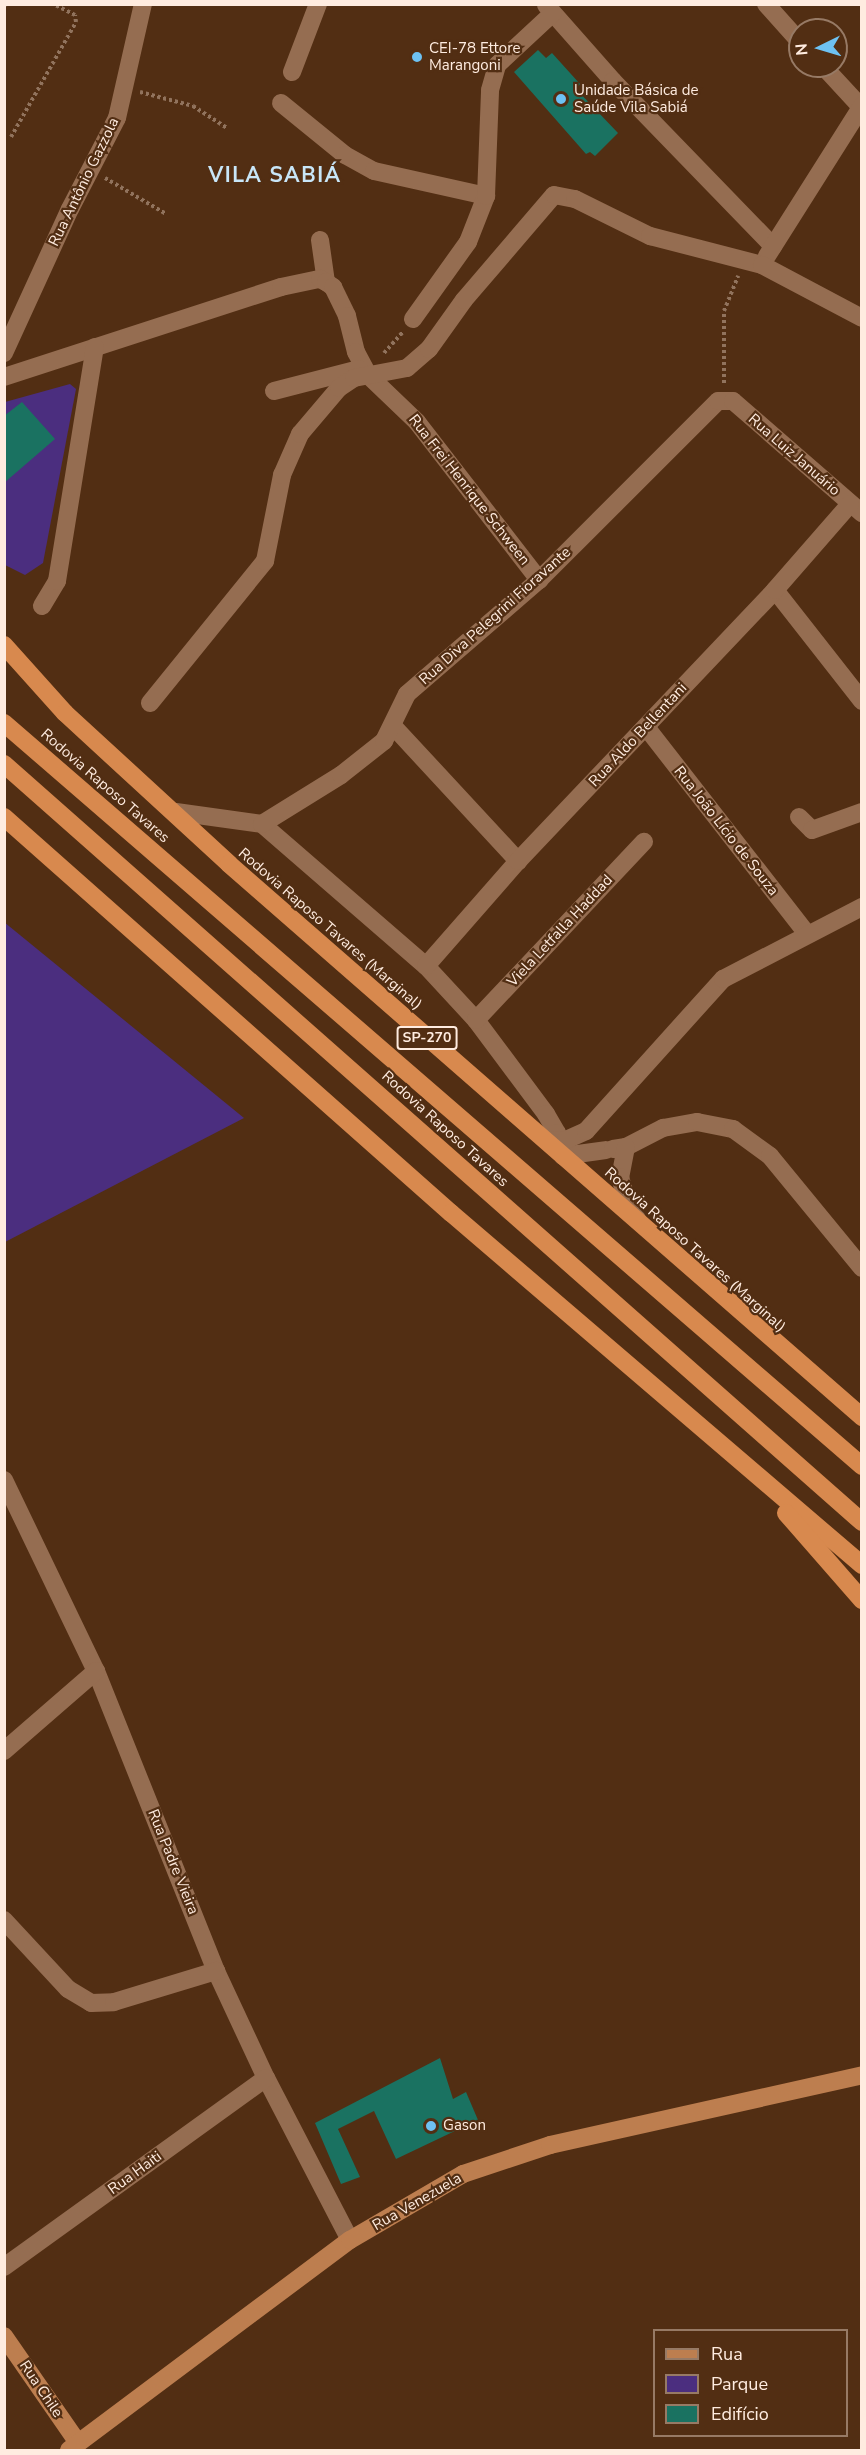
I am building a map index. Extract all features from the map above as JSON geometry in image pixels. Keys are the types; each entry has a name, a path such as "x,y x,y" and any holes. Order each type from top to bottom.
{"highway":[{"name":"Rodovia Raposo Tavares (Marginal)","path":"4,645 65,713 176,812 229,864 555,1146 645,1230 861,1417"},
{"name":"Rodovia Raposo Tavares","path":"4,723 861,1466"},
{"name":"Rodovia Raposo Tavares","path":"4,764 861,1522"},
{"path":"4,817 751,1474 861,1565"},
{"path":"751,1474 861,1600"}],"main road":[{"name":"Rua Venezuela","path":"73,2447 350,2240 464,2174 525,2151 861,2075"},
{"name":"Rua Chile","path":"4,2336 73,2447"}],"street":[{"name":"Rua Antônio Gazzola","path":"4,353 117,118 126,89 143,4"},
{"path":"292,72 318,4"},
{"path":"766,4 788,29"},
{"path":"413,319 468,242 486,196 490,90 497,65 549,9 773,246"},
{"path":"762,265 861,107 834,78"},
{"path":"281,103 345,155 374,171 486,196"},
{"path":"274,391 367,371 407,368 429,349 464,300 554,195 575,199 650,236 762,265 861,318"},
{"name":"Rua Frei Henrique Schween","path":"320,240 326,282 333,287 347,316 356,352 367,371 417,422 539,580"},
{"path":"4,377 281,287 320,279 326,282"},
{"path":"42,606 57,581 95,347"},
{"path":"150,703 265,561 282,475 300,434 339,388 367,371"},
{"name":"Rua Luiz Januário","path":"726,398 856,509"},
{"name":"Rua Diva Pelegrini Fioravante","path":"262,824 341,775 384,741 394,727 407,694 539,580 718,401 726,398"},
{"name":"Rua Aldo Bellentani","path":"426,966 518,861 775,590 856,509"},
{"path":"775,590 861,701"},
{"path":"394,727 518,861"},
{"name":"Rua João Lício de Souza","path":"646,727 807,934"},
{"path":"176,812 262,824 426,966 476,1020 546,1114 555,1146"},
{"path":"799,817 812,831 861,812"},
{"name":"Viela Letfalla Haddad","path":"476,1020 644,842"},
{"path":"555,1146 586,1131 723,979 861,907"},
{"path":"555,1146 606,1150 626,1147 663,1128 697,1122 733,1129 771,1156 861,1268"},
{"path":"586,1131 590,1139 606,1150"},
{"path":"626,1147 620,1177 622,1192 645,1230"},
{"name":"Rua Padre Vieira","path":"4,1480 96,1671 216,1971 266,2078 350,2240"},
{"path":"4,1751 96,1671"},
{"path":"4,1920 68,1989 91,2003 114,2002 216,1971"},
{"name":"Rua Haiti","path":"4,2267 266,2078"}],"path":[{"path":"11,137 76,22 75,15 53,4"},
{"path":"126,89 193,106 227,128"},
{"path":"90,170 166,214"},
{"path":"726,398 722,365 724,311 744,260"},
{"path":"367,371 391,348 413,319"}],"green space":[{"path":"70,384 76,389 43,563 25,575 5,565 5,402"},
{"path":"4,922 244,1118 5,1242 4,1242"}],"building":[{"name":"Unidade Básica de Saúde Vila Sabiá","path":"538,50 546,58 552,53 580,84 576,89 618,133 595,156 590,152 586,154 514,72"},
{"path":"22,402 55,439 4,483 4,416"},
{"path":"440,2058 453,2099 466,2092 478,2120 396,2159 374,2111 338,2129 360,2177 341,2184 315,2123"}],"place":[{"name":"CEI-78 Ettore Marangoni","path":"417,57"},
{"name":"Unidade Básica de Saúde Vila Sabiá","path":"561,99"},
{"name":"Gason","path":"431,2126"}],"district":[{"name":"VILA SABIÁ","path":"275,175"}]}
